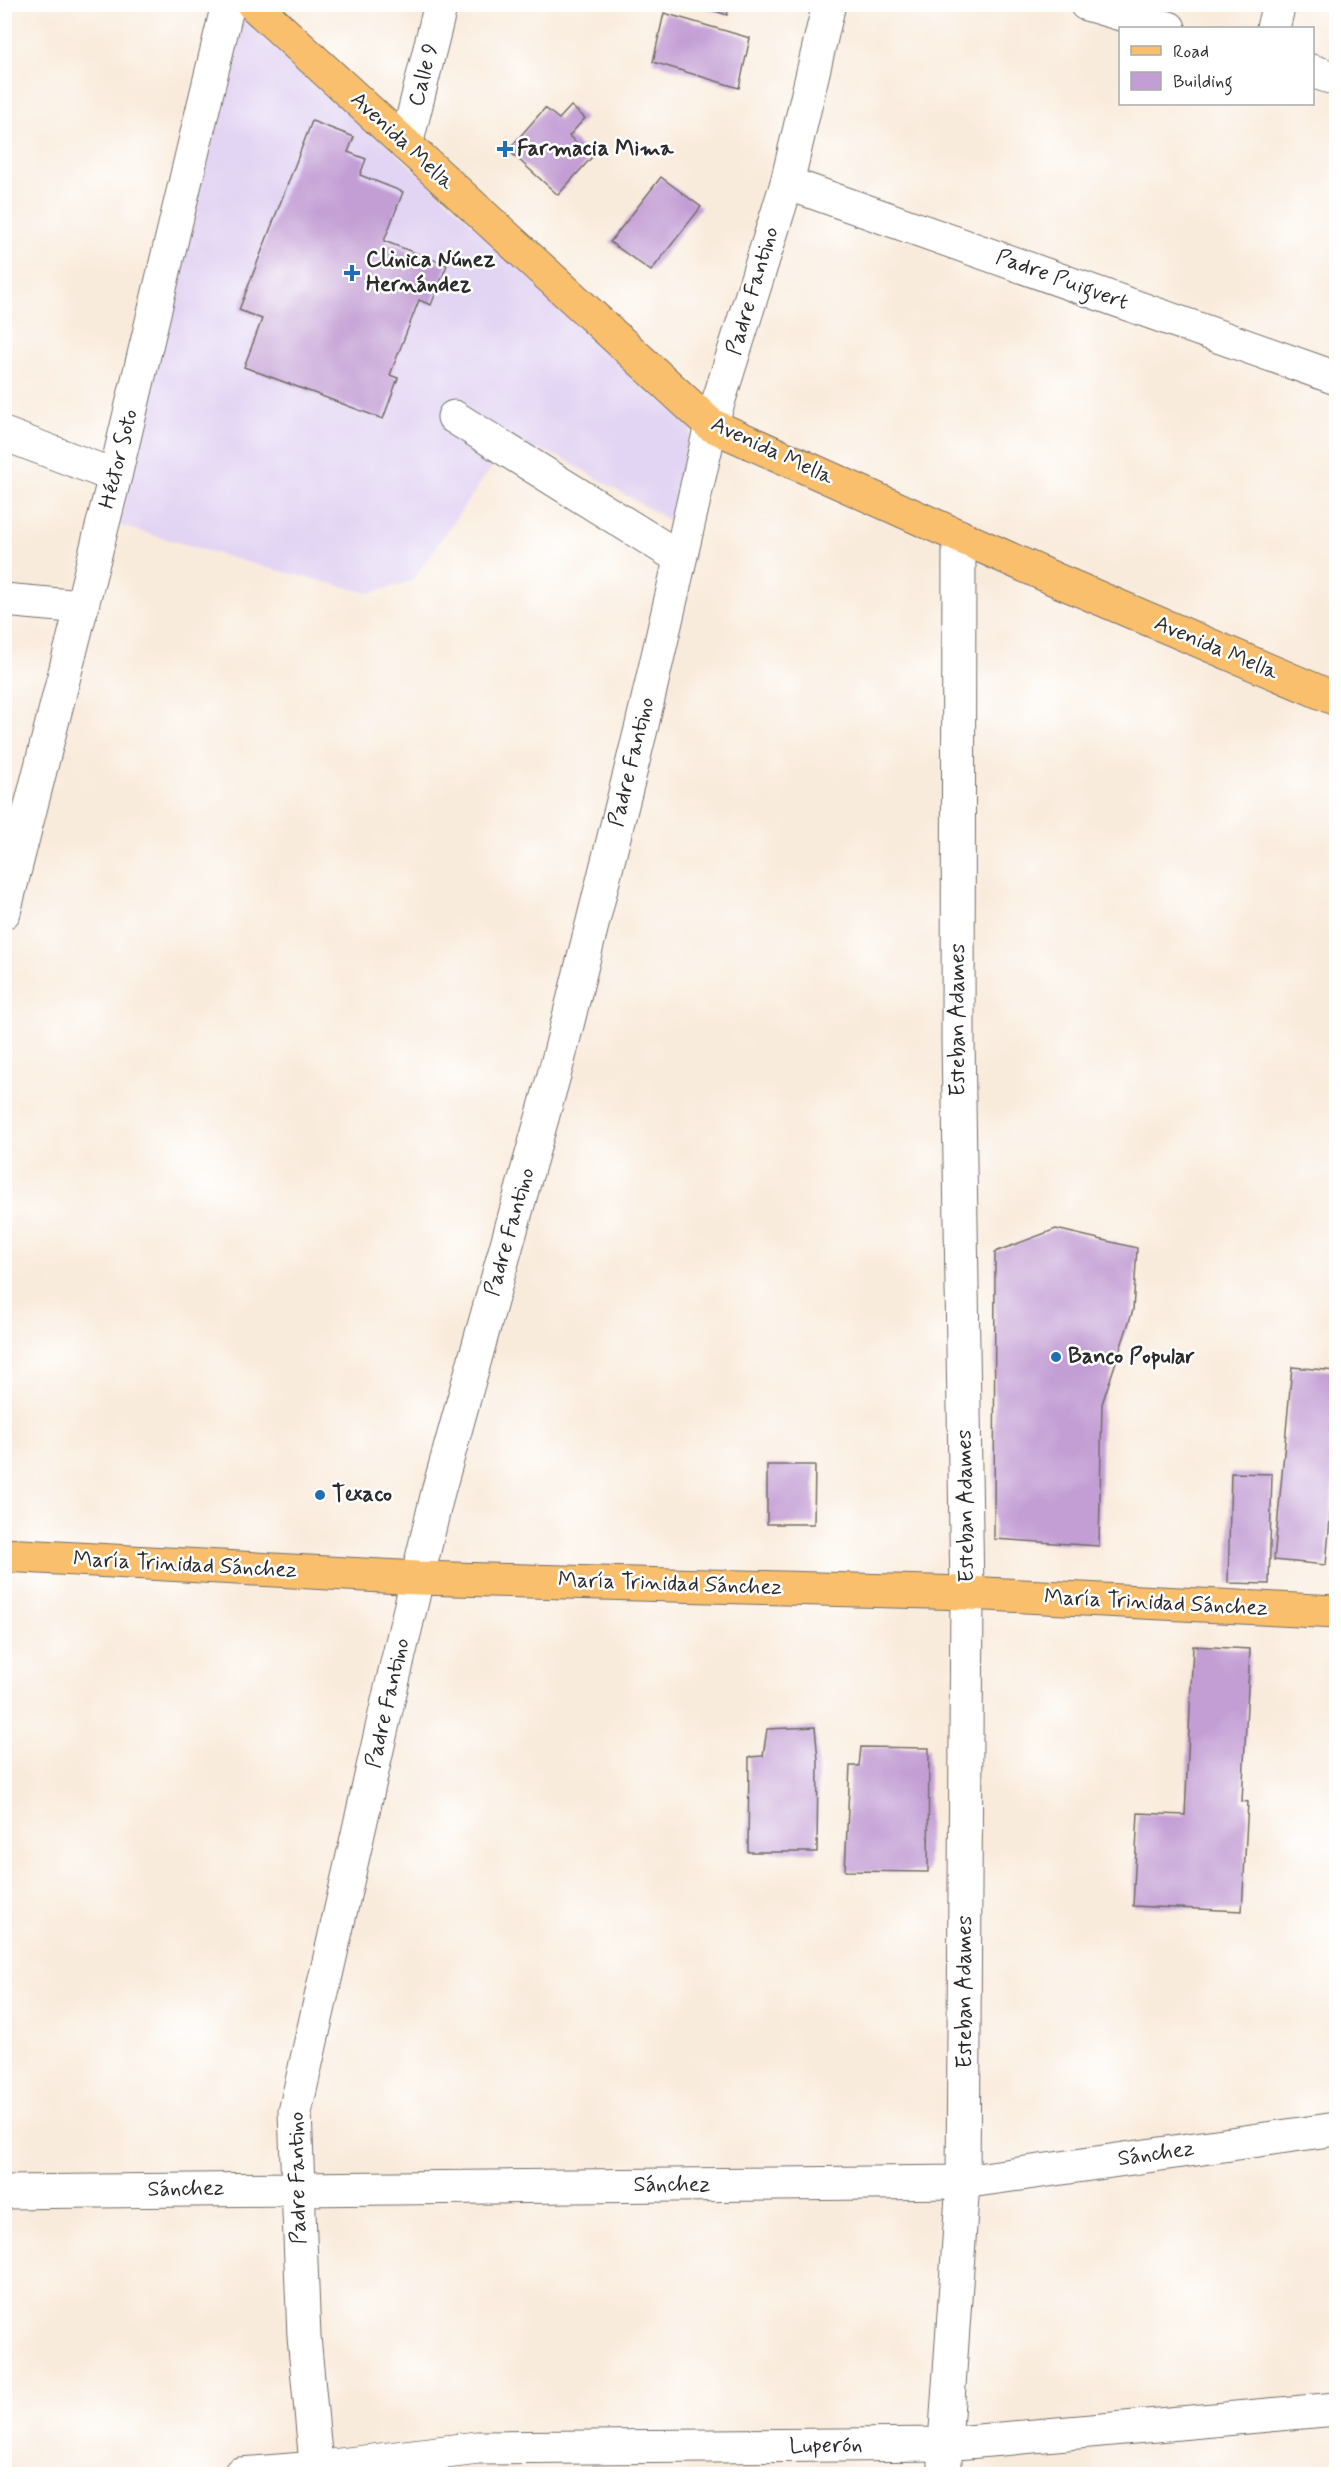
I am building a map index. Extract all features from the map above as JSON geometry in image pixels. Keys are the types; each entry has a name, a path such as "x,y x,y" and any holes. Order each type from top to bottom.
{"main road":[{"name":"Avenida Mella","path":"253,4 711,425 959,536 1336,699"},
{"name":"María Trinidad Sánchez","path":"4,1556 418,1578 967,1593 1336,1612"}],"street":[{"name":"Héctor Soto","path":"4,912 115,476 228,4"},
{"name":"Calle 9","path":"406,145 441,4"},
{"name":"Padre Fantino","path":"316,2471 304,2337 295,2112 441,1481 559,1057 642,725 711,425 787,183 829,4"},
{"path":"1086,4 1166,27"},
{"path":"1273,27 1279,4"},
{"path":"1314,72 1336,78"},
{"name":"Padre Puigvert","path":"787,183 1336,378"},
{"path":"454,417 680,558"},
{"path":"4,434 115,476"},
{"name":"Esteban Adames","path":"945,2459 963,2182 967,1593 958,1039 959,536"},
{"path":"4,600 82,607"},
{"name":"Sánchez","path":"4,2192 963,2182 1336,2129"},
{"name":"Luperón","path":"240,2475 316,2471 478,2448 697,2448 945,2459 1336,2409"}],"shaded area":[{"name":"Clinica Núnez Hernández","path":"238,5 692,428 672,522 562,458 540,450 518,450 496,461 412,581 370,593 256,565 118,525"}],"building":[{"path":"694,4 730,4 727,15"},
{"path":"664,13 750,38 739,88 653,62"},
{"path":"571,106 585,118 569,136 592,157 558,195 508,150 545,108 559,119"},
{"path":"312,121 354,137 348,152 366,159 360,175 403,192 384,241 447,265 431,305 419,300 390,375 398,378 383,419 244,367 262,319 239,310"},
{"path":"661,177 701,207 651,271 610,242"},
{"name":"Banco Popular","path":"1056,1229 1137,1248 1133,1310 1102,1404 1099,1546 994,1539 995,1252"},
{"path":"1292,1367 1336,1371 1336,1452 1326,1565 1274,1560"},
{"path":"767,1465 815,1465 814,1524 767,1524"},
{"path":"1231,1473 1272,1474 1269,1584 1228,1583"},
{"path":"1193,1646 1250,1649 1242,1801 1248,1802 1242,1911 1133,1906 1138,1813 1185,1815"},
{"path":"815,1727 818,1760 817,1852 748,1852 749,1757 763,1756 767,1729"},
{"path":"861,1747 929,1748 928,1872 845,1871 850,1766 859,1766"}],"place":[{"name":"Farmacia Mima","path":"505,149"},
{"name":"Clinica Núnez Hernández","path":"352,273"},
{"name":"Banco Popular","path":"1056,1357"},
{"name":"Texaco","path":"320,1495"}]}
